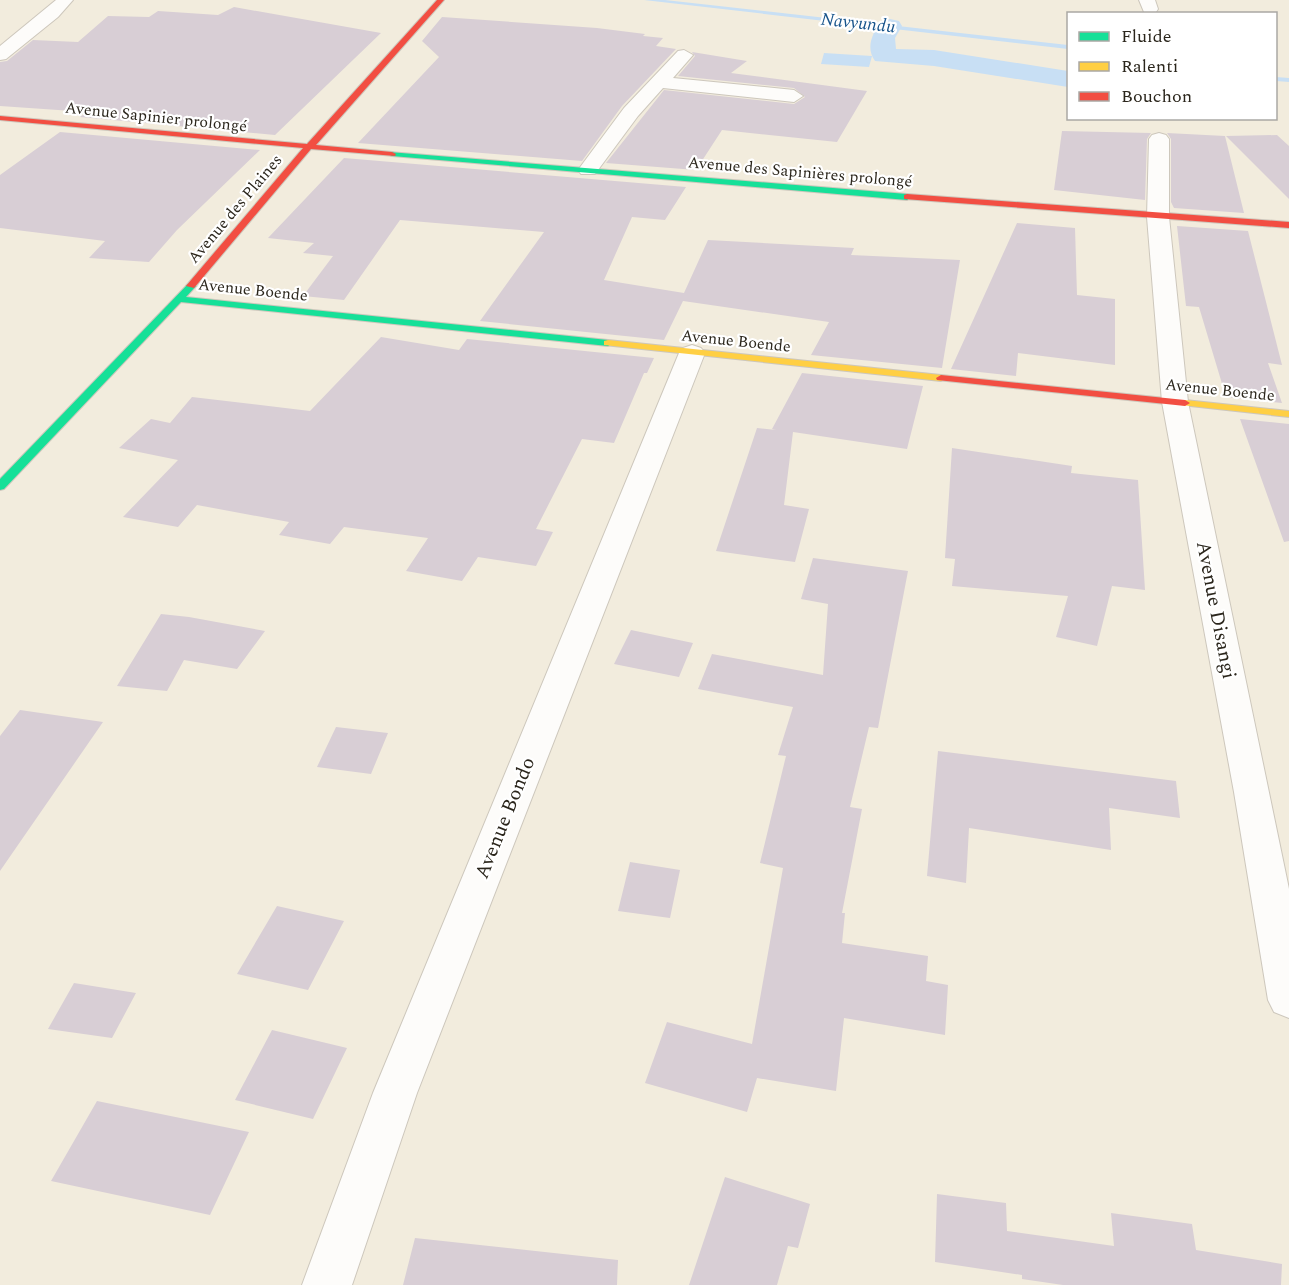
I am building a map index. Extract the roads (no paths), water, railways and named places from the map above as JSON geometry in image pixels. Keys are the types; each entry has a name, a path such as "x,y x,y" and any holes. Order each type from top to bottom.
{"street":[{"path":"0,55 52,14 65,0"},
{"name":"Avenue des Plaines","path":"0,486 180,299 308,148 441,0"},
{"path":"588,170 631,112 684,55"},
{"path":"659,82 794,96"},
{"name":"Avenue Sapinier prolongé","path":"0,118 308,148"},
{"name":"Avenue Disangi","path":"1159,139 1158,217 1175,402 1252,792 1289,1000"},
{"name":"Avenue des Sapinières prolongé","path":"308,148 1037,209 1289,225"},
{"name":"Avenue Boende","path":"180,299 1289,414"},
{"name":"Avenue Bondo","path":"327,1285 395,1093 692,353"}],"water":[{"path":"824,53 872,56 869,67 821,64"}],"waterway":[{"name":"Navyundu","path":"647,0 1067,47"},
{"path":"890,26 883,38 884,56 934,58 1067,79"},
{"name":"Navyundu","path":"1277,79 1289,80"}]}
